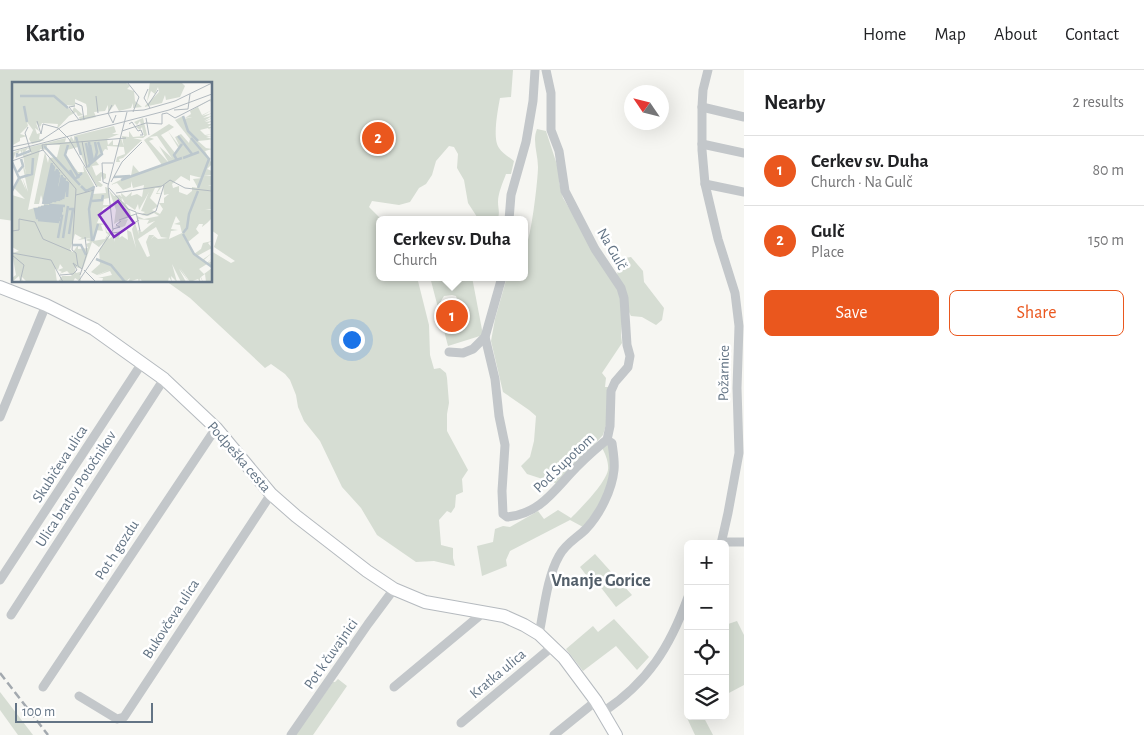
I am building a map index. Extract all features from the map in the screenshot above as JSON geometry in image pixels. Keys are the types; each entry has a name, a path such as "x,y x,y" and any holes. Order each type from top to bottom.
{"main road":[{"name":"Podpeška cesta","path":"0,287 46,305 94,329 164,379 216,428 271,494 296,516 394,589 425,602 504,616 539,634 564,658 600,707 616,735"}],"street":[{"path":"509,216 511,195 524,151 533,101 535,70"},
{"name":"Na Gulč","path":"546,70 551,93 551,130 559,151 565,192 595,248 621,288 625,304 626,337 630,356 628,367 615,382 611,391 610,426 607,440"},
{"name":"Požarnice","path":"708,70 703,90 702,107 702,144 706,184 718,239 740,294 737,388 742,453 722,540"},
{"path":"702,107 744,117"},
{"path":"702,144 744,153"},
{"path":"706,184 744,192"},
{"path":"449,352 464,353 473,349 486,337 501,281"},
{"path":"0,417 46,305"},
{"name":"Pod Supotom","path":"486,337 496,379 499,416 505,445 502,491 503,514 507,517 536,508 550,498 582,461 607,440 612,443 614,470 608,491 596,516 586,530 564,547 558,558 547,594 539,634"},
{"name":"Skubičeva ulica","path":"0,580 142,363"},
{"name":"Ulica bratov Potočnikov","path":"11,615 164,379"},
{"name":"Pot h gozdu","path":"43,687 216,428"},
{"name":"Bukovčeva ulica","path":"79,696 117,719 124,717 271,494"},
{"name":"Požarnice","path":"729,543 744,542"},
{"name":"Pot k čuvajnici","path":"291,735 394,589"},
{"path":"554,735 600,707 620,701 652,667 664,651 684,608"},
{"path":"394,686 484,612"},
{"name":"Kratka ulica","path":"461,723 553,646"}],"shaded area":[{"path":"0,70 513,70 511,97 500,98 496,124 497,144 514,161 511,174 506,174 500,191 498,216 476,216 468,203 464,180 457,168 458,154 454,147 449,146 436,161 432,175 426,184 419,188 410,202 399,205 372,201 369,207 378,216 376,216 376,281 418,281 429,325 430,355 434,369 440,368 446,373 449,403 447,431 468,470 462,479 463,492 456,495 455,507 451,513 447,511 439,520 441,545 453,548 455,566 434,561 416,562 377,535 361,508 342,487 320,441 304,421 290,380 271,364 265,368 190,298 167,282 212,282 212,252 231,263 235,261 214,247 218,235 212,231 212,82 12,82 12,221 0,219"},
{"path":"537,129 546,131 559,171 559,182 563,198 619,289 623,308 622,343 602,373 606,378 605,387 609,387 606,425 603,435 558,484 527,474 521,466 530,457 534,441 536,416 503,392 491,341 506,281 528,281 528,238 532,222 538,167 535,143"},
{"path":"631,257 643,271 644,282 664,308 662,320 656,325 642,317 631,316 620,291 617,281 618,272 625,258"},
{"path":"431,281 473,281 483,335 448,346","holes":["444,296 456,296 459,306 457,307 461,324 458,325 459,330 452,332 451,327 447,327 441,301"]},
{"path":"609,443 611,467 608,483 597,507 583,527 570,520 510,551 506,560 507,566 482,576 477,546 493,542 495,529 503,526 510,527 538,511 544,519 558,510 571,518 581,508 606,476 608,464 601,446"},
{"path":"595,554 632,595 616,607 599,585 596,588 580,567"},
{"path":"614,619 649,657 637,670 616,646 583,671 566,649 593,626 598,632"},
{"path":"737,621 744,635 744,685 729,693 729,630 729,624"},
{"path":"338,679 347,686 313,735 295,735 333,682"},
{"path":"0,692 33,735 18,735 0,710"},
{"path":"688,720 705,720 713,735 695,735"}],"railway":[{"path":"0,673 48,735"}],"place":[{"name":"Gulč","path":"378,138"},
{"name":"Cerkev sv. Duha","path":"452,316"}],"district":[{"name":"Vnanje Gorice","path":"601,581"}]}
